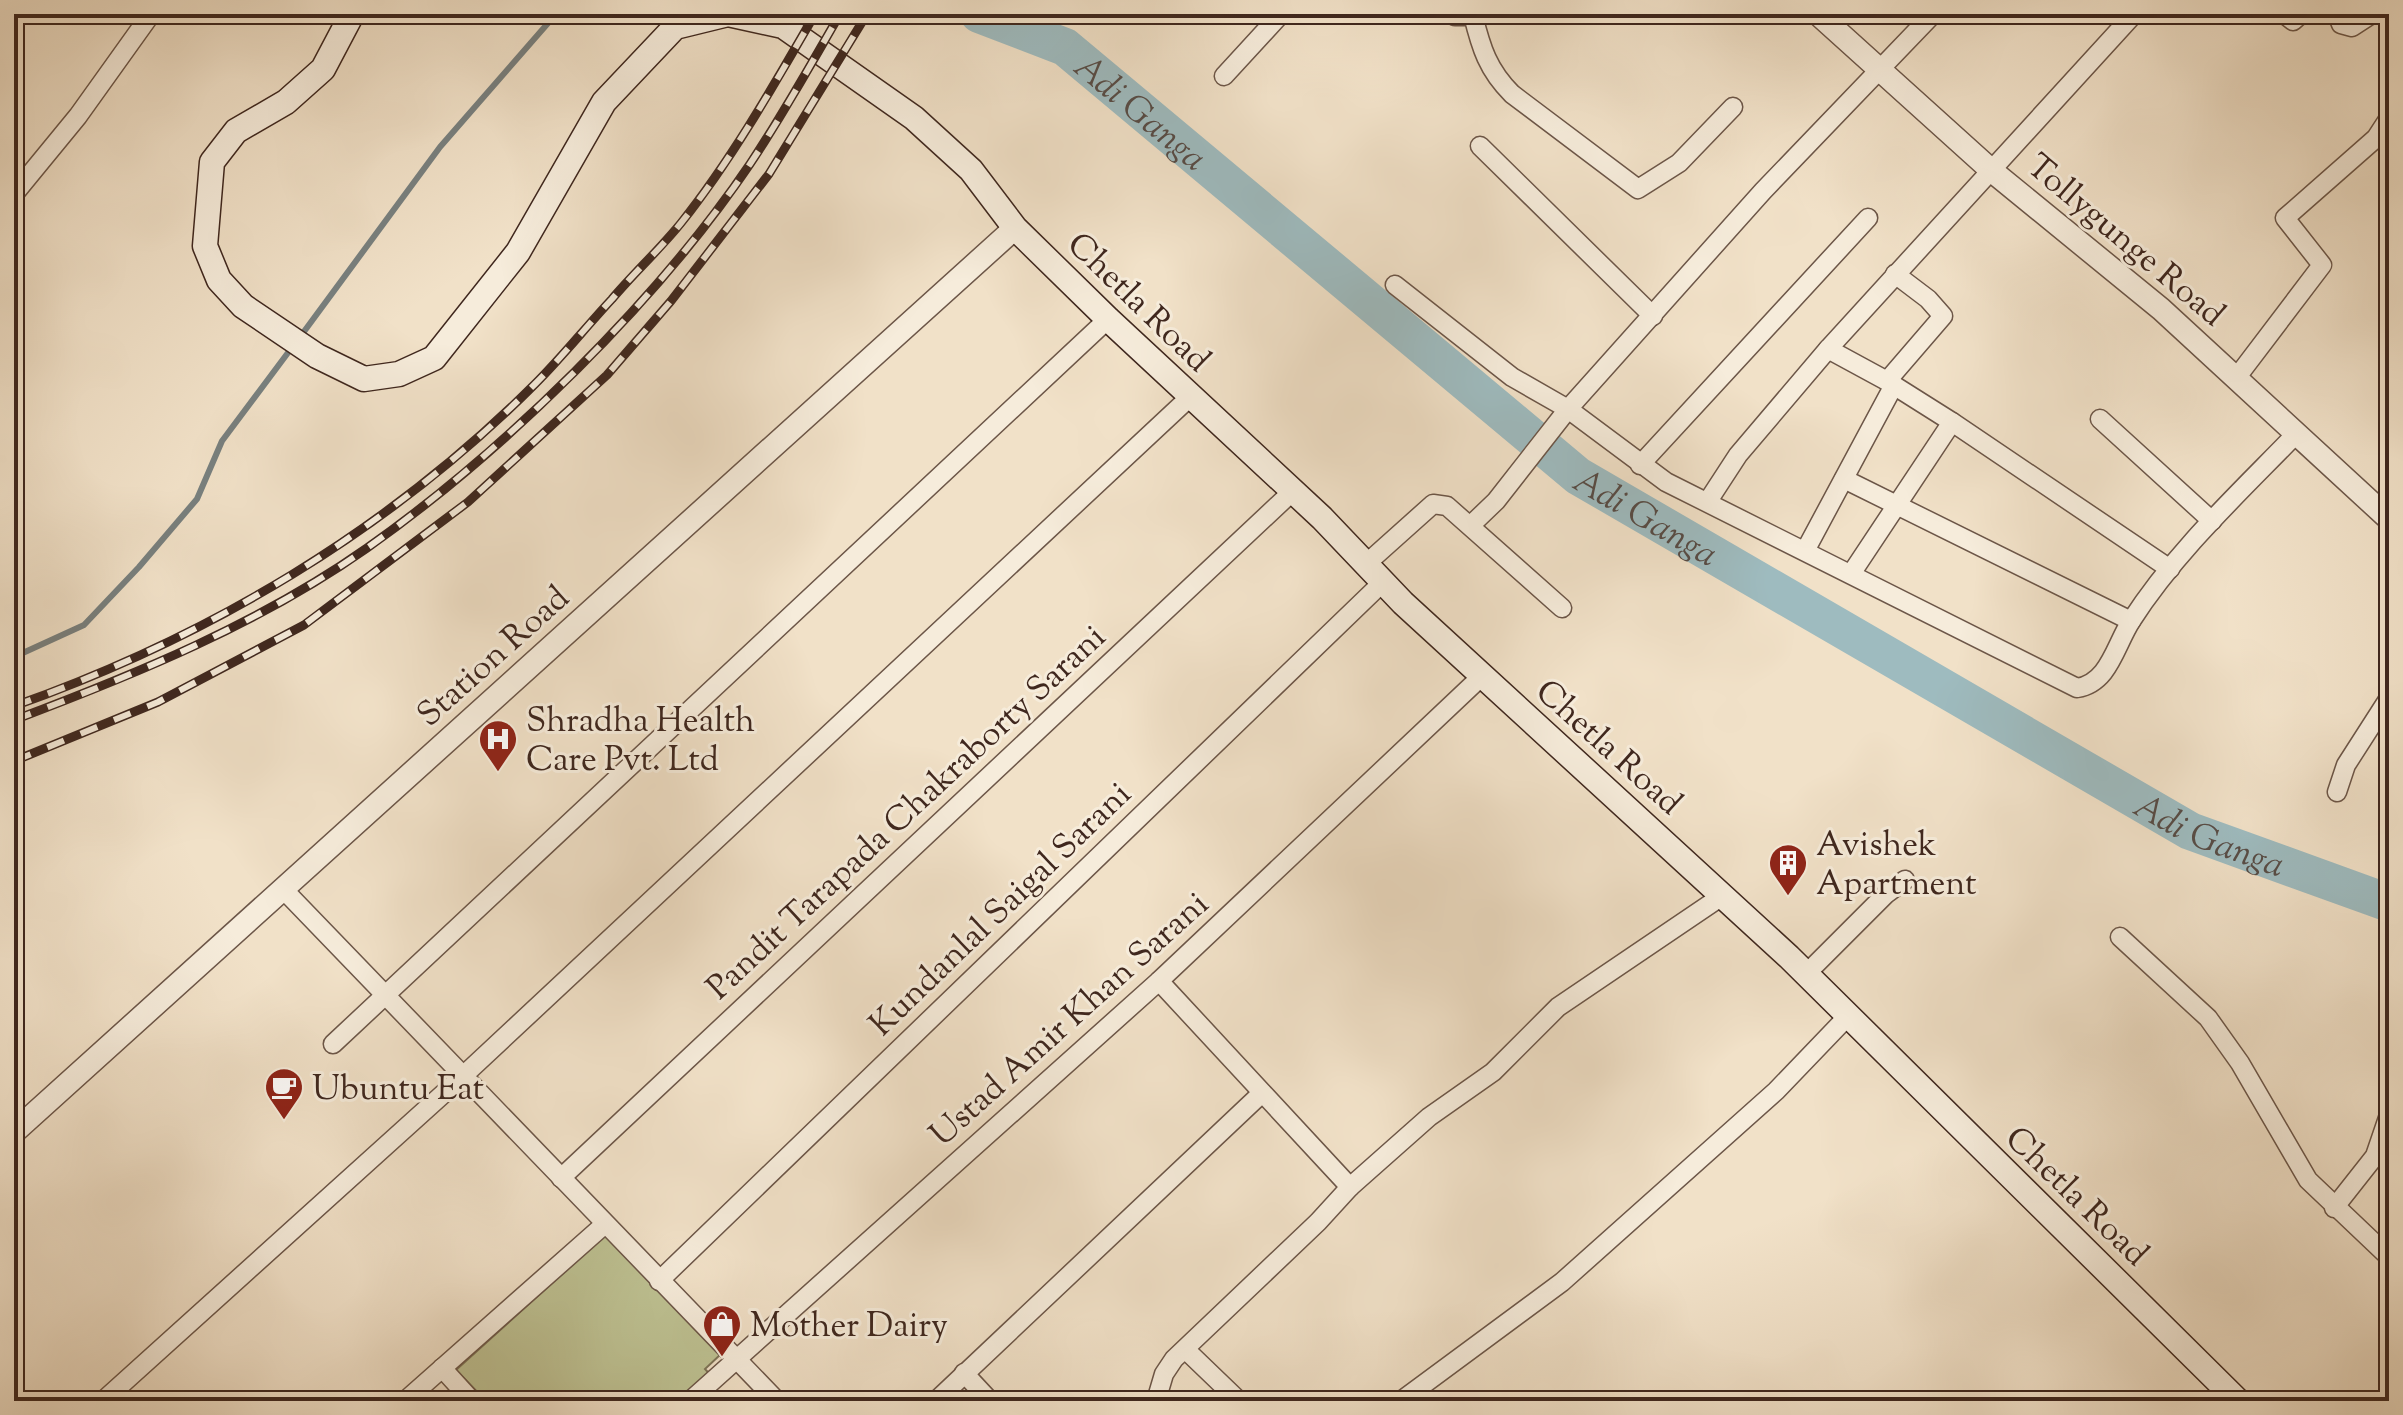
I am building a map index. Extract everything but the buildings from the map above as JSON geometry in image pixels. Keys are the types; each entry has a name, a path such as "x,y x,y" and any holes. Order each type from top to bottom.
{"main road":[{"name":"Chetla Road","path":"352,14 323,69 286,102 236,131 212,162 205,246 219,280 243,306 317,356 364,379 399,374 434,358 518,252 604,102 675,27 728,14 783,26 914,118 971,170 1015,228 1108,319 1293,491 1483,675 1806,974 2238,1401"}],"street":[{"path":"14,19 18,14"},
{"path":"14,194 78,116 151,14"},
{"path":"1224,76 1281,14"},
{"path":"1468,14 1483,57 1494,76 1512,94 1638,189 1679,163 1733,107"},
{"name":"Tollygunge Road","path":"1818,14 1992,171 2085,245 2237,377 2389,519"},
{"path":"1562,608 1471,525 1496,501 1565,413 1879,68 1933,14"},
{"path":"1708,501 1738,455 1828,349 2134,14"},
{"path":"2284,14 2293,21 2301,14"},
{"path":"2337,14 2341,24 2352,27 2372,14"},
{"path":"2237,377 2322,265 2285,218 2382,145 2389,118"},
{"path":"1480,146 1653,316"},
{"path":"1640,465 1868,218"},
{"name":"Station Road","path":"14,1132 1015,228"},
{"path":"1805,551 1891,383 1943,316 1928,299 1895,274"},
{"path":"1395,285 1512,377 1666,482 2077,688 2092,686 2103,674 2131,621 2170,569 2297,433"},
{"path":"333,1044 1108,319"},
{"path":"1828,349 1891,383 1952,422 2170,569"},
{"path":"103,1401 463,1076 1190,397"},
{"path":"2100,419 2212,521"},
{"path":"1851,574 1952,422"},
{"path":"1844,479 2131,621"},
{"name":"Pandit Tarapada Chakraborty Sarani","path":"561,1178 1293,491"},
{"name":"Kundanlal Saigal Sarani","path":"659,1281 1375,573 1433,504 1447,506 1471,525"},
{"name":"Ustad Amir Khan Sarani","path":"690,1401 1159,981 1483,675"},
{"path":"2337,792 2346,765 2389,698"},
{"path":"1806,974 1886,894 1905,880"},
{"path":"283,889 777,1401"},
{"path":"1156,1401 1164,1374 1350,1187 1429,1117 1493,1072 1558,1007 1722,896"},
{"path":"2120,937 2216,1028 2240,1063 2291,1154 2334,1208 2389,1257"},
{"path":"1159,981 1350,1187"},
{"path":"1401,1401 1562,1282 1776,1091 1848,1016"},
{"path":"936,1401 1262,1093"},
{"path":"2334,1208 2375,1156 2389,1115"},
{"path":"405,1401 605,1224"},
{"path":"1186,1350 1239,1401"},
{"path":"442,1368 472,1401"},
{"path":"964,1373 990,1401"}],"green space":[{"path":"605,1235 721,1354 705,1369 715,1380 693,1401 486,1401 456,1370"}],"waterway":[{"path":"300,337 440,147 556,14"},
{"name":"Adi Ganga","path":"979,14 1065,47 1578,476 2190,831 2389,903"},
{"path":"14,657 84,625 139,567 197,499 222,441 293,346"}],"railway":[{"path":"14,706 157,647 226,613 357,532 419,487 478,437 545,374 681,223 735,147 815,14"},
{"path":"14,720 151,665 240,624 367,548 471,467 574,372 670,269 750,164 840,14"},
{"path":"14,761 158,702 304,625 468,502 607,375 671,301 769,174 867,14"}],"place":[{"name":"Shradha Health Care Pvt. Ltd","path":"498,773"},
{"name":"Avishek Apartment","path":"1788,897"},
{"name":"Ubuntu Eat","path":"284,1121"},
{"name":"Mother Dairy","path":"722,1358"}]}
